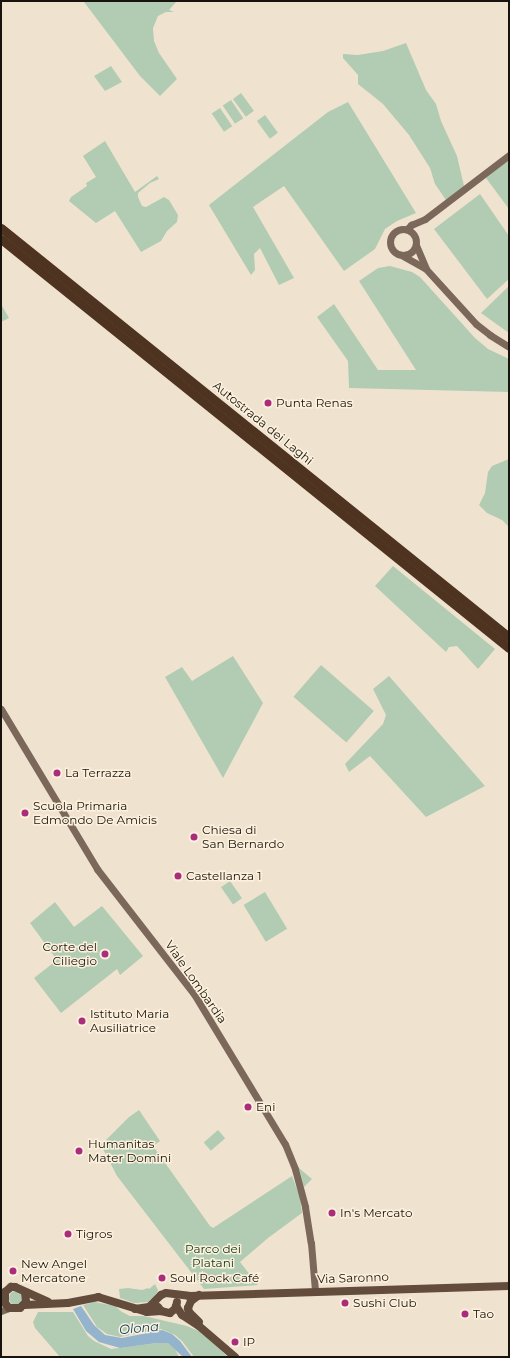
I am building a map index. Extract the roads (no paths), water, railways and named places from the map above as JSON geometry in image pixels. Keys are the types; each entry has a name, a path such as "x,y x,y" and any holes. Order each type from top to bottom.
{"highway":[{"name":"Autostrada dei Laghi","path":"1,228 509,637"},
{"name":"Autostrada dei Laghi","path":"1,239 509,648"}],"main road":[{"name":"Via Saronno","path":"170,1294 175,1296 509,1286"},
{"path":"52,1303 15,1287 11,1287 4,1300 18,1309 24,1306 68,1303 98,1297 147,1312 164,1312 193,1322"},
{"path":"24,1306 27,1298 25,1292"},
{"path":"135,1309 149,1307 158,1300 162,1294 170,1294 176,1299 177,1305 182,1314 205,1331 235,1357"},
{"name":"Via Saronno","path":"164,1312 172,1312 177,1305 187,1298 199,1295"},
{"path":"199,1295 191,1301 188,1308 189,1312 205,1331"},
{"path":"158,1300 157,1306 164,1312"}],"street":[{"path":"407,229 411,225 425,219 509,155"},
{"path":"414,235 425,219"},
{"path":"426,269 416,245 414,235 407,229 398,229 391,235 390,239 389,244 393,251 426,269 473,321 490,336 509,347"},
{"path":"403,256 411,253 416,245"},
{"name":"Viale Lombardia","path":"1,709 97,869 194,994 285,1144 295,1169 305,1207 312,1248 315,1291"},
{"path":"1,1311 4,1300"}],"water":[{"path":"81,1306 94,1325 105,1335 122,1338 162,1330 172,1334 180,1341 192,1357 183,1357 168,1343 120,1348 99,1342 86,1331 73,1309"}],"place":[{"name":"Punta Renas","path":"268,403"},
{"name":"La Terrazza","path":"57,773"},
{"name":"Scuola Primaria Edmondo De Amicis","path":"25,813"},
{"name":"Chiesa di San Bernardo","path":"194,837"},
{"name":"Castellanza 1","path":"178,876"},
{"name":"Corte del Ciliegio","path":"105,954"},
{"name":"Istituto Maria Ausiliatrice","path":"82,1021"},
{"name":"Eni","path":"248,1107"},
{"name":"Humanitas Mater Domini","path":"79,1151"},
{"name":"In's Mercato","path":"332,1213"},
{"name":"Tigros","path":"68,1234"},
{"name":"New Angel Mercatone","path":"13,1271"},
{"name":"Soul Rock Café","path":"162,1278"},
{"name":"Sushi Club","path":"345,1303"},
{"name":"Tao","path":"465,1314"},
{"name":"IP","path":"235,1342"}],"park label":[{"name":"Parco dei Platani","path":"213,1256"}],"water label":[{"name":"Olona","path":"139,1328"}]}
